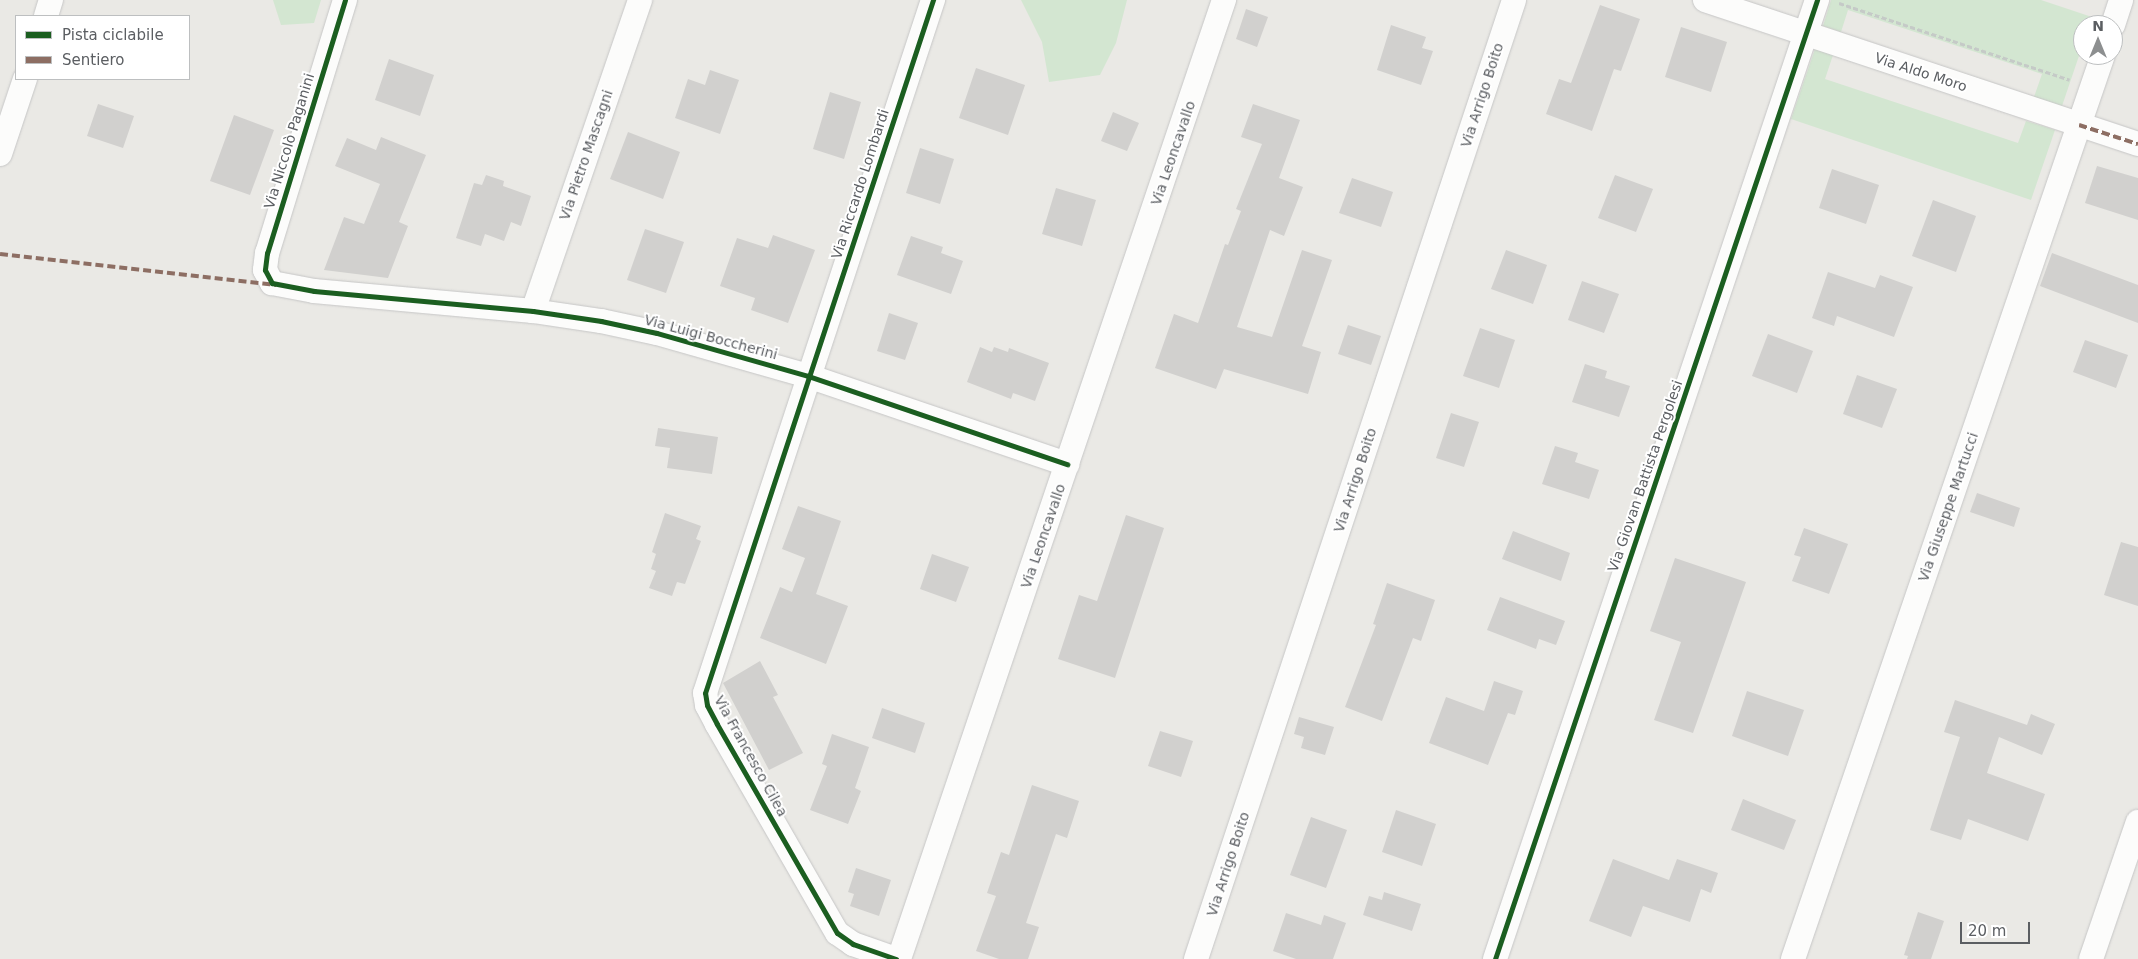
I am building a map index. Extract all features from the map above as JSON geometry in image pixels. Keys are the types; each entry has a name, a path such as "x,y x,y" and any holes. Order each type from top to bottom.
{"street":[{"path":"46,15 51,0"},
{"name":"Via Niccolò Paganini","path":"277,285 266,275 266,253 345,0"},
{"name":"Via Pietro Mascagni","path":"533,311 640,0"},
{"name":"Via Riccardo Lombardi","path":"808,376 932,0"},
{"name":"Via Leoncavallo","path":"898,959 1068,464 1224,0"},
{"name":"Via Arrigo Boito","path":"1196,959 1514,0"},
{"name":"Via Aldo Moro","path":"1705,0 2138,144"},
{"name":"Via Giovan Battista Pergolesi","path":"1495,959 1817,0"},
{"path":"2116,15 2121,0"},
{"name":"Via Giuseppe Martucci","path":"1793,959 2100,65"},
{"path":"0,154 25,80"},
{"name":"Via Luigi Boccherini","path":"277,285 324,292 533,311 601,321 657,333 808,376 1068,464"},
{"name":"Via Francesco Cilea","path":"808,376 705,689 705,698 837,933 852,944 898,959"},
{"path":"2091,959 2138,822"}],"path":[{"path":"1830,0 2092,88"}],"green space":[{"path":"273,0 321,0 314,23 281,25"},
{"path":"1021,0 1127,0 1116,43 1100,75 1049,82 1042,42"},
{"path":"1831,0 2041,0 2086,15 2073,15 2073,65 2076,65 2062,106 2034,97 2042,74 1848,10 1841,32 1823,26"},
{"path":"1815,49 1833,55 1825,79 2018,143 2026,121 2055,130 2031,200 1791,119"}],"building":[{"path":"1600,5 1640,19 1621,71 1614,69 1592,131 1546,114 1559,79 1571,83"},
{"path":"1246,9 1268,17 1257,47 1236,39"},
{"path":"1391,25 1426,37 1422,48 1433,51 1421,85 1377,70"},
{"path":"1681,27 1727,42 1711,92 1665,77"},
{"path":"389,59 434,75 420,116 375,100"},
{"path":"976,68 1025,85 1008,135 959,118"},
{"path":"710,70 739,80 720,134 675,118 688,79 705,85"},
{"path":"830,92 861,102 844,159 813,149"},
{"path":"98,104 134,116 123,148 87,136"},
{"path":"1253,104 1300,120 1279,178 1303,187 1284,236 1270,230 1237,327 1272,337 1302,250 1332,260 1302,346 1321,352 1308,394 1224,369 1216,389 1155,368 1174,314 1198,323 1225,244 1228,245 1241,211 1236,209 1262,144 1241,137"},
{"path":"1113,112 1139,123 1127,151 1101,141"},
{"path":"234,115 274,130 250,195 210,181"},
{"path":"628,132 680,152 663,199 610,179"},
{"path":"381,137 426,155 399,222 408,226 388,278 324,270 344,217 364,224 380,184 335,166 347,138 376,150"},
{"path":"920,148 954,159 940,204 906,193"},
{"path":"2097,166 2138,178 2138,220 2085,203"},
{"path":"1832,169 1879,185 1866,224 1819,208"},
{"path":"486,175 504,181 503,186 531,196 521,226 511,222 504,241 485,234 481,246 456,238 474,183 482,185"},
{"path":"1615,175 1653,189 1636,232 1598,218"},
{"path":"1352,178 1393,192 1381,227 1339,213"},
{"path":"1056,188 1096,200 1082,246 1042,234"},
{"path":"1933,200 1976,216 1956,272 1912,256"},
{"path":"645,229 684,242 666,293 627,280"},
{"path":"773,235 815,250 788,323 751,310 755,298 720,286 737,238 768,248"},
{"path":"911,236 943,247 941,253 963,261 951,294 897,275"},
{"path":"1506,250 1547,265 1533,304 1491,289"},
{"path":"2052,253 2138,285 2138,323 2040,286"},
{"path":"1828,272 1875,288 1880,275 1913,287 1894,337 1837,316 1834,326 1812,318"},
{"path":"1582,281 1619,294 1604,333 1568,320"},
{"path":"889,313 918,323 905,360 877,351"},
{"path":"1348,325 1381,336 1371,365 1338,354"},
{"path":"1480,328 1515,340 1499,388 1463,376"},
{"path":"1768,334 1813,351 1797,393 1752,376"},
{"path":"2085,340 2128,355 2116,388 2073,372"},
{"path":"980,347 992,352 994,347 1008,352 1009,348 1049,363 1035,401 1013,393 1011,399 967,382"},
{"path":"1585,364 1607,371 1605,378 1630,386 1619,417 1572,402"},
{"path":"1857,375 1897,389 1882,428 1843,414"},
{"path":"1451,413 1479,422 1464,467 1436,458"},
{"path":"658,428 718,437 712,474 667,468 670,448 655,446"},
{"path":"1555,446 1578,453 1575,462 1599,470 1589,499 1542,484"},
{"path":"1977,493 2020,508 2014,527 1970,512"},
{"path":"798,506 841,521 816,594 848,606 826,664 760,638 780,587 792,592 805,558 782,549"},
{"path":"665,513 701,526 696,539 701,541 685,584 677,582 672,596 649,588 656,571 651,569 656,554 652,552"},
{"path":"1126,515 1164,528 1115,678 1058,659 1079,595 1097,601"},
{"path":"1804,528 1848,544 1829,594 1792,581 1801,557 1794,555"},
{"path":"1513,531 1570,553 1561,581 1502,559"},
{"path":"2121,542 2138,547 2138,606 2104,595"},
{"path":"932,554 969,567 956,602 920,589"},
{"path":"1675,558 1746,582 1693,733 1654,720 1681,642 1650,631"},
{"path":"1387,583 1435,600 1421,641 1413,638 1382,721 1345,707 1376,625 1373,624"},
{"path":"1500,597 1565,621 1556,645 1539,639 1536,649 1487,630"},
{"path":"760,661 778,695 773,697 803,753 769,770 723,683"},
{"path":"1494,681 1523,691 1515,715 1508,713 1488,765 1429,743 1446,697 1484,711"},
{"path":"1747,691 1804,710 1788,756 1732,736"},
{"path":"1955,700 2027,725 2031,714 2055,724 2042,755 1999,737 1987,773 2045,794 2028,841 1968,819 1961,840 1930,830 1960,737 1944,732"},
{"path":"882,708 925,723 915,753 872,738"},
{"path":"1299,717 1334,727 1325,755 1301,748 1304,737 1294,734"},
{"path":"1160,731 1193,741 1181,777 1148,766"},
{"path":"832,734 869,747 855,788 861,791 848,824 810,810 827,766 822,764"},
{"path":"1032,785 1079,801 1067,838 1056,834 1026,923 1039,927 1028,959 999,959 976,951 996,896 987,893 1001,852 1009,855"},
{"path":"1743,799 1796,820 1784,850 1731,830"},
{"path":"1396,810 1436,824 1422,866 1382,852"},
{"path":"1311,817 1347,830 1326,888 1290,875"},
{"path":"1613,859 1669,880 1677,859 1718,873 1711,893 1701,889 1690,922 1643,906 1631,937 1589,921"},
{"path":"856,868 891,880 879,916 850,906 854,894 848,892"},
{"path":"1384,892 1421,904 1412,931 1363,915 1369,896 1382,900"},
{"path":"1918,912 1944,921 1931,959 1907,959 1908,956 1904,955"},
{"path":"1286,913 1321,925 1324,915 1346,923 1333,959 1296,959 1273,951"}],"marked path":[{"path":"2079,125 2138,144"},
{"path":"0,254 276,285"}],"cycle path":[{"path":"345,0 267,253 265,270 272,283 314,291 533,311 601,321 657,333 808,376 1067,464"},
{"path":"896,959 853,944 837,933 717,724 707,705 705,693 933,0"},
{"path":"1495,959 1817,0"}]}
